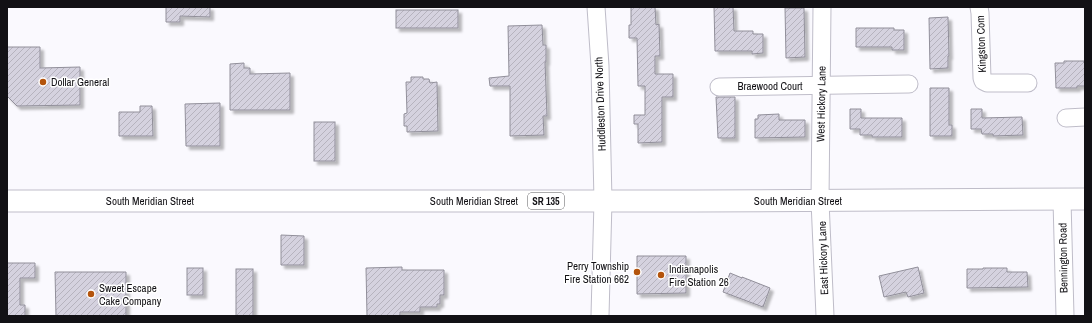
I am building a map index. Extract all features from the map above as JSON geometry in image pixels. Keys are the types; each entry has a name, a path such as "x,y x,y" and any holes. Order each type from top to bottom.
{"main road":[{"name":"South Meridian Street","path":"7,201 820,201 1085,199"}],"street":[{"name":"Huddleston Drive North","path":"596,7 600,66 603,201 600,316"},
{"name":"West Hickory Lane","path":"820,201 822,7"},
{"name":"Kingston Com","path":"979,7 983,81 987,83 1028,82"},
{"name":"Braewood Court","path":"719,87 909,84"},
{"path":"1066,118 1085,117"},
{"name":"Bennington Road","path":"1062,200 1065,316"},
{"name":"East Hickory Lane","path":"820,201 825,316"}],"building":[{"path":"166,7 210,7 210,17 180,16 180,22 166,22"},
{"path":"631,7 655,7 656,25 659,24 660,56 655,56 655,74 673,74 673,97 662,97 662,142 638,143 638,124 634,124 634,115 645,115 645,86 638,86 637,38 629,38"},
{"path":"714,7 733,7 734,31 753,31 753,34 763,34 763,53 752,54 752,51 715,51"},
{"path":"785,8 804,8 805,57 786,58"},
{"path":"396,10 458,10 458,28 396,28"},
{"path":"948,17 948,68 930,69 929,18"},
{"path":"542,25 543,45 546,45 545,62 547,116 543,116 544,135 510,136 510,86 490,86 489,78 509,76 508,26"},
{"path":"856,28 894,28 894,30 904,30 904,50 892,50 892,47 856,47"},
{"name":"Dollar General","path":"7,47 40,47 40,68 80,67 80,105 17,106 7,96"},
{"path":"1064,61 1084,61 1085,86 1077,86 1077,88 1056,88 1055,63 1064,63"},
{"path":"244,63 244,68 250,68 250,74 290,73 290,110 230,110 230,64"},
{"path":"411,77 423,77 423,79 429,79 430,83 437,82 438,131 407,132 407,126 404,126 404,114 407,113 406,82 411,82"},
{"path":"930,88 949,88 949,125 952,125 952,136 930,136"},
{"path":"716,97 735,97 735,138 718,138"},
{"path":"220,103 220,146 186,146 185,104"},
{"path":"140,106 152,106 153,136 119,136 119,112 140,112"},
{"path":"850,109 861,109 861,118 902,118 902,137 872,137 872,135 860,135 860,129 850,129"},
{"path":"971,109 982,109 982,118 1022,117 1023,135 993,136 993,134 982,134 981,129 971,129"},
{"path":"779,114 779,120 805,120 805,137 755,138 755,119 758,119 758,115"},
{"path":"314,122 335,122 335,161 314,161"},
{"path":"281,235 304,236 304,265 281,265"},
{"name":"Indianapolis Fire Station 26","path":"637,256 686,256 686,293 637,294"},
{"path":"7,263 35,263 35,278 20,278 20,305 25,305 25,316 7,316"},
{"path":"402,267 402,270 444,270 444,295 440,295 440,304 437,304 437,307 420,307 420,312 400,312 400,316 367,316 366,268"},
{"path":"918,267 924,293 908,297 906,292 884,297 879,276"},
{"path":"187,268 203,268 203,295 187,295"},
{"path":"1007,268 1007,272 1027,272 1028,287 967,288 967,269"},
{"path":"236,269 253,269 253,316 236,316"},
{"name":"Sweet Escape Cake Company","path":"55,272 126,272 126,316 56,316"},
{"path":"730,273 770,288 763,307 723,292"}],"place":[{"name":"Dollar General","path":"43,82"},
{"name":"Perry Township Fire Station 662","path":"637,272"},
{"name":"Indianapolis Fire Station 26","path":"661,275"},
{"name":"Sweet Escape Cake Company","path":"91,294"}]}
